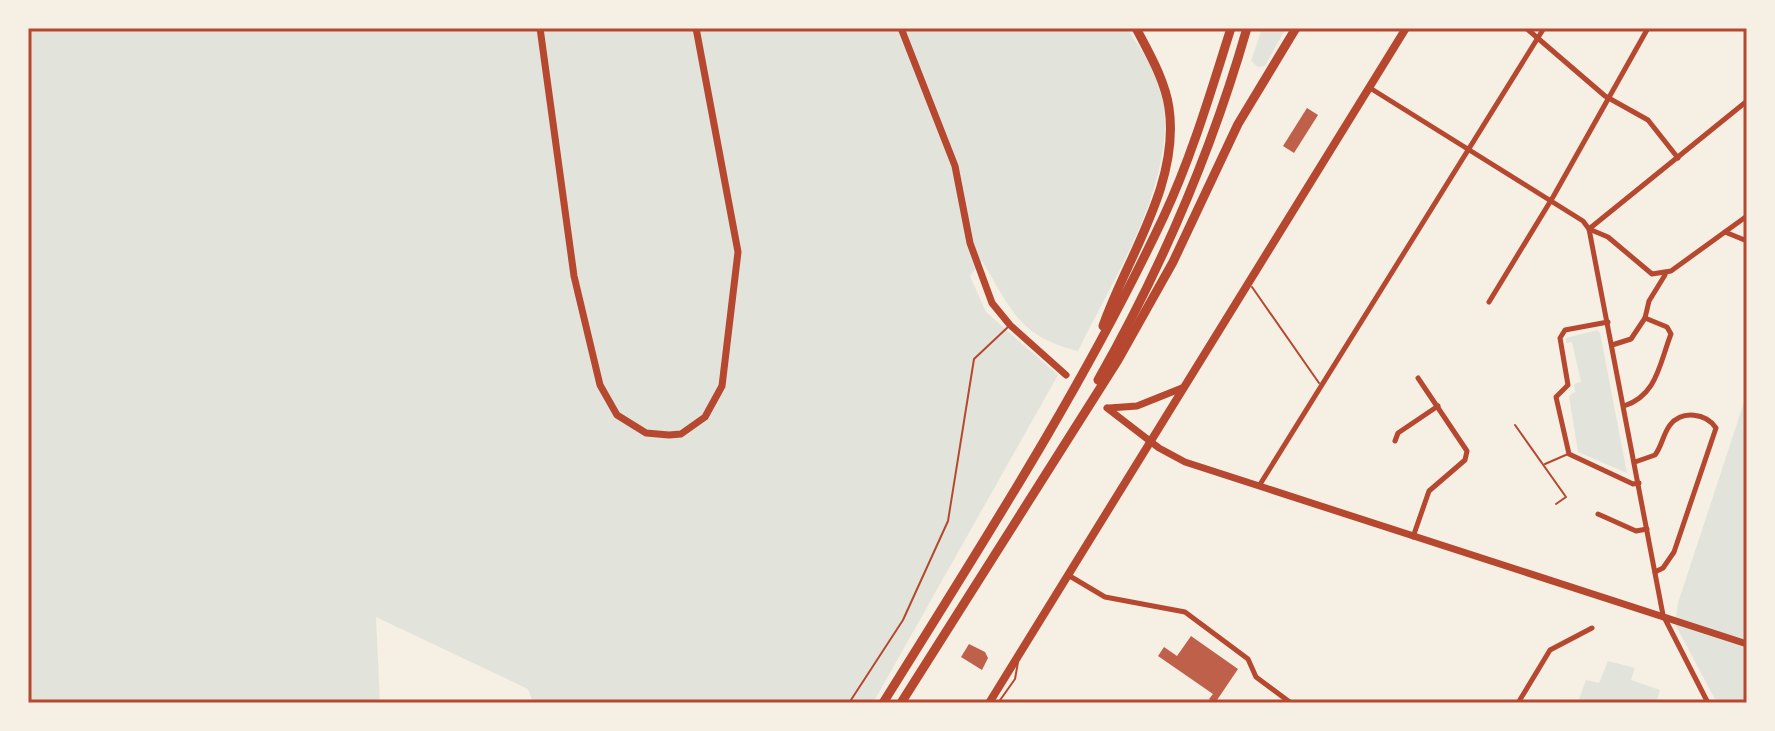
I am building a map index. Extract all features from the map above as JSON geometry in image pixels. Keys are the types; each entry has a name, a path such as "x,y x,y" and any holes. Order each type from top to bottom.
{"highway":[{"path":"1089,364 1148,219 1168,158 1169,107 1158,72 1136,28"},
{"path":"883,703 1009,502 1089,364 1165,214 1202,119 1231,28"},
{"path":"1065,438 1178,221 1216,124 1247,28"},
{"path":"901,703 1065,438 1118,360 1173,262 1238,124 1296,28"}],"main road":[{"path":"540,28 574,276 600,385 617,415 646,433 669,435 681,434 705,417 722,386 738,252 696,28"},
{"path":"901,28 955,166 980,278 992,303 1010,325 1066,375"},
{"path":"989,703 1406,28"},
{"path":"1182,388 1137,406 1107,408 1150,441 1185,462 1747,644"}],"street":[{"path":"1526,28 1609,99 1648,120 1678,158"},
{"path":"1259,487 1544,28"},
{"path":"1489,302 1551,200 1648,28"},
{"path":"1369,88 1551,200 1583,221 1589,229 1663,615 1708,703"},
{"path":"1589,229 1747,101"},
{"path":"1612,345 1631,339 1645,318 1649,301 1666,273 1747,216"},
{"path":"1589,229 1608,237 1647,272 1666,273"},
{"path":"1725,232 1747,241"},
{"path":"1624,406 1642,400 1649,390 1671,334 1667,327 1645,318"},
{"path":"1608,322 1565,330 1560,338 1568,385 1556,397 1569,454 1633,484 1639,483"},
{"path":"1413,537 1429,491 1466,457 1466,448 1418,378"},
{"path":"1395,441 1398,433 1438,406"},
{"path":"1635,462 1655,455 1669,425 1677,419 1698,414 1710,420 1716,428 1674,552 1663,568 1655,572"},
{"path":"1598,514 1636,531 1647,529"},
{"path":"1067,575 1105,597 1185,612 1248,659 1256,677 1291,703"},
{"path":"1518,703 1550,650 1592,628"}],"lane":[{"path":"1249,282 1321,387"},
{"path":"849,703 903,620 948,521 974,359 1010,325"},
{"path":"1515,425 1566,497 1556,504"},
{"path":"1543,465 1561,454 1569,454"},
{"path":"998,703 1015,679 1019,651"}],"shaded area":[{"path":"28,28 1127,28 1160,85 1165,126 1153,192 1140,226 1078,351 1042,338 1029,329 1010,307 982,261 970,276 986,312 1058,375 873,703 533,703 528,689 376,617 380,703 28,703"},
{"path":"1262,28 1286,28 1265,66 1258,67 1251,61"},
{"path":"1597,330 1627,473 1578,452 1569,396 1575,392 1574,384 1581,382 1572,342 1566,343 1566,338"},
{"path":"1746,396 1747,703 1717,703 1675,624 1678,603"},
{"path":"1608,661 1635,668 1631,680 1660,690 1656,703 1566,703 1567,699 1578,702 1586,680 1599,683"}],"building":[{"path":"1307,108 1318,115 1294,153 1283,146"},
{"path":"1191,636 1238,669 1215,703 1209,699 1213,694 1158,656 1164,647 1177,656"},
{"path":"969,644 985,652 988,658 982,670 961,657"}]}
